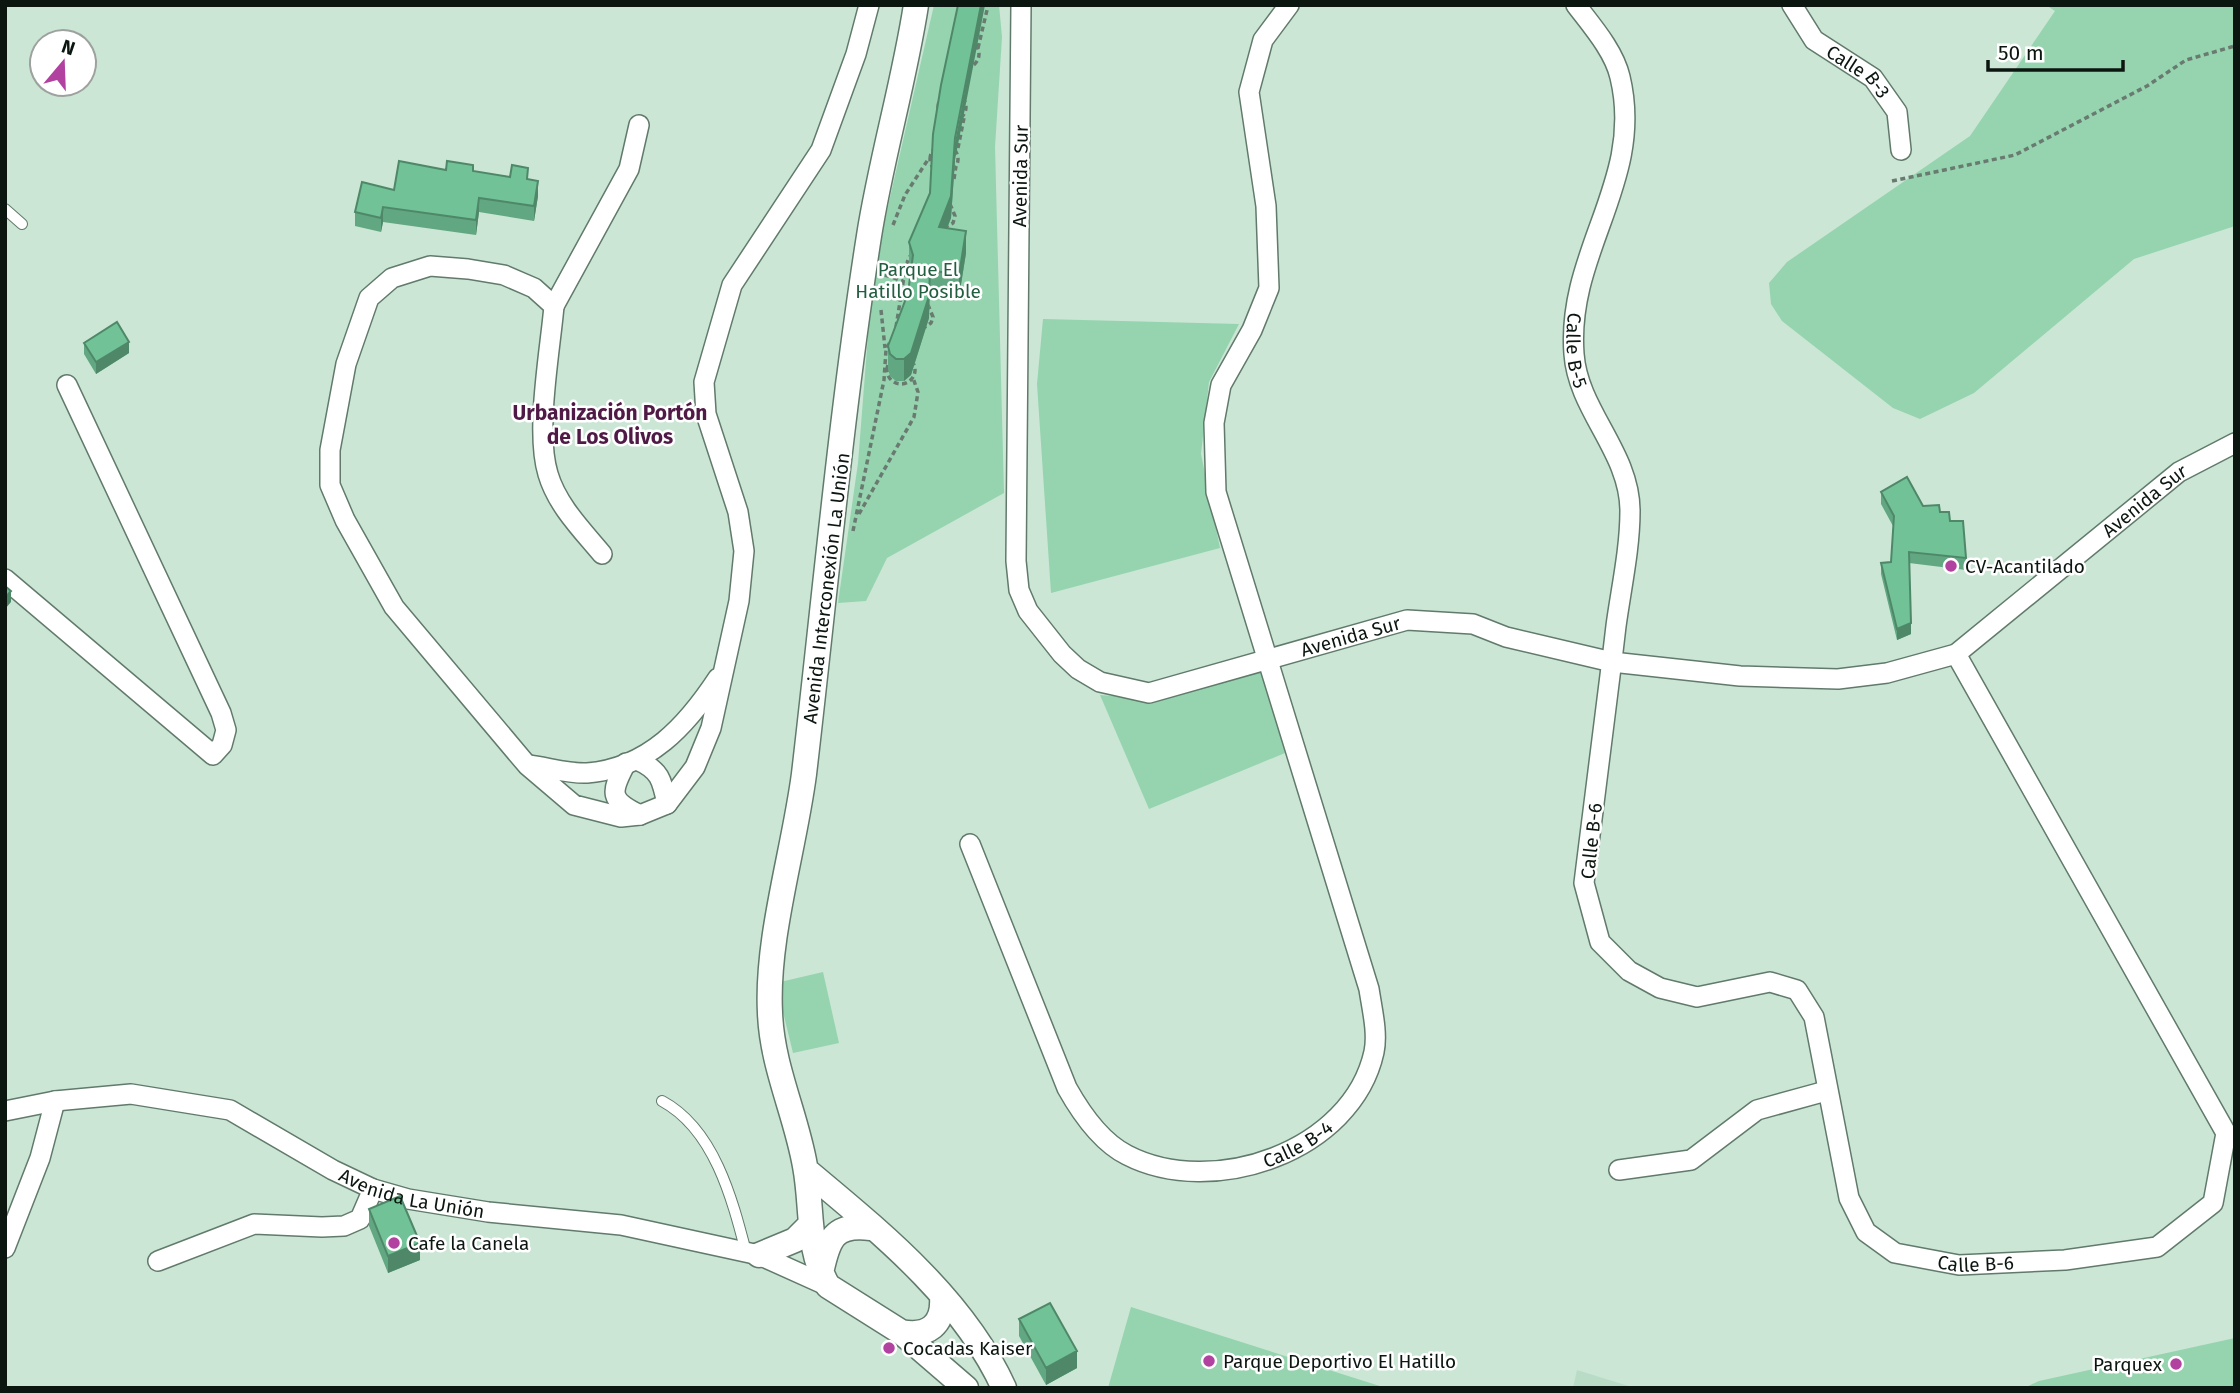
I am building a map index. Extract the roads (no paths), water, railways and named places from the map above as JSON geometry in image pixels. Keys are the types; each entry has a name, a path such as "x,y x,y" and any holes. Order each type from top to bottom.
{"street":[{"path":"554,306 534,288 504,275 430,266 392,278 369,298 346,364 330,450 330,485 345,520 394,607 527,765 574,806 621,817 640,815 667,804 695,767 711,728 727,666 739,601 744,551 738,512 706,414 704,382 732,285 821,150 856,54 869,5"},
{"name":"Avenida Interconexión La Unión","path":"806,1170 774,1055 770,974 800,802 870,232 916,5"},
{"name":"Avenida Sur","path":"1021,5 1016,561 1019,590 1028,611 1062,654 1078,669 1100,682 1149,693 1376,626 1407,620 1473,624 1506,637 1612,662 1795,680 1887,673 1956,654 2179,472 2235,443"},
{"path":"1269,659 1216,492 1214,423 1221,385 1252,330 1269,288 1266,206 1249,92 1263,40 1289,5"},
{"name":"Calle B-5","path":"1576,5 1597,33 1620,75 1627,130 1611,196 1582,271 1574,307 1574,354 1580,386 1614,446 1630,509 1612,662"},
{"name":"Calle B-3","path":"1791,5 1815,40 1873,78 1897,112 1901,150"},
{"path":"602,554 568,513 546,466 542,446 554,306 629,169 639,125"},
{"path":"5,579 213,755 222,745 226,730 200,664 67,385"},
{"name":"Calle B-6","path":"1612,662 1584,883 1600,942 1629,971 1660,988 1697,997 1770,982 1797,990 1814,1017 1826,1091 1849,1198 1866,1232 1895,1253 1959,1265 2065,1260 2157,1247 2213,1203 2226,1133 1956,654"},
{"name":"Calle B-4","path":"970,844 1068,1088 1080,1112 1104,1137 1124,1154 1150,1165 1180,1171 1239,1170 1293,1150 1343,1111 1362,1085 1374,1051 1374,1022 1369,989 1269,659"},
{"path":"527,765 586,773 631,761 655,750 692,717 727,666"},
{"path":"631,761 655,768 662,780 667,804"},
{"path":"631,761 615,783 614,793 619,805 640,815"},
{"path":"1619,1170 1691,1160 1757,1110 1826,1091"},
{"name":"Avenida La Unión","path":"5,1111 55,1101 131,1094 230,1110 332,1170 373,1189 408,1199 488,1212 621,1225 753,1254 825,1280 901,1332 962,1386"},
{"path":"5,1248 40,1158 55,1101"},
{"path":"806,1170 809,1226 814,1256 825,1280"},
{"path":"806,1170 943,1297 972,1333 1003,1388"},
{"path":"158,1261 254,1224 344,1226 360,1219 373,1189"},
{"path":"753,1254 794,1240 809,1226"},
{"path":"825,1280 829,1242 837,1233 855,1226 871,1228"},
{"path":"901,1332 924,1334 934,1327 943,1309 943,1297"},
{"path":"962,1386 972,1333"}],"lane":[{"path":"5,209 22,224"},
{"path":"662,1101 682,1112 710,1150 753,1254"}],"place":[{"name":"CV-Acantilado","path":"1951,566"},
{"name":"Cafe la Canela","path":"394,1243"},
{"name":"Cocadas Kaiser","path":"889,1348"},
{"name":"Parque Deportivo El Hatillo","path":"1209,1361"},
{"name":"Parquex","path":"2176,1364"}],"district":[{"name":"Urbanización Portón de Los Olivos","path":"610,425"}],"park label":[{"name":"Parque El Hatillo Posible","path":"918,280"}]}
